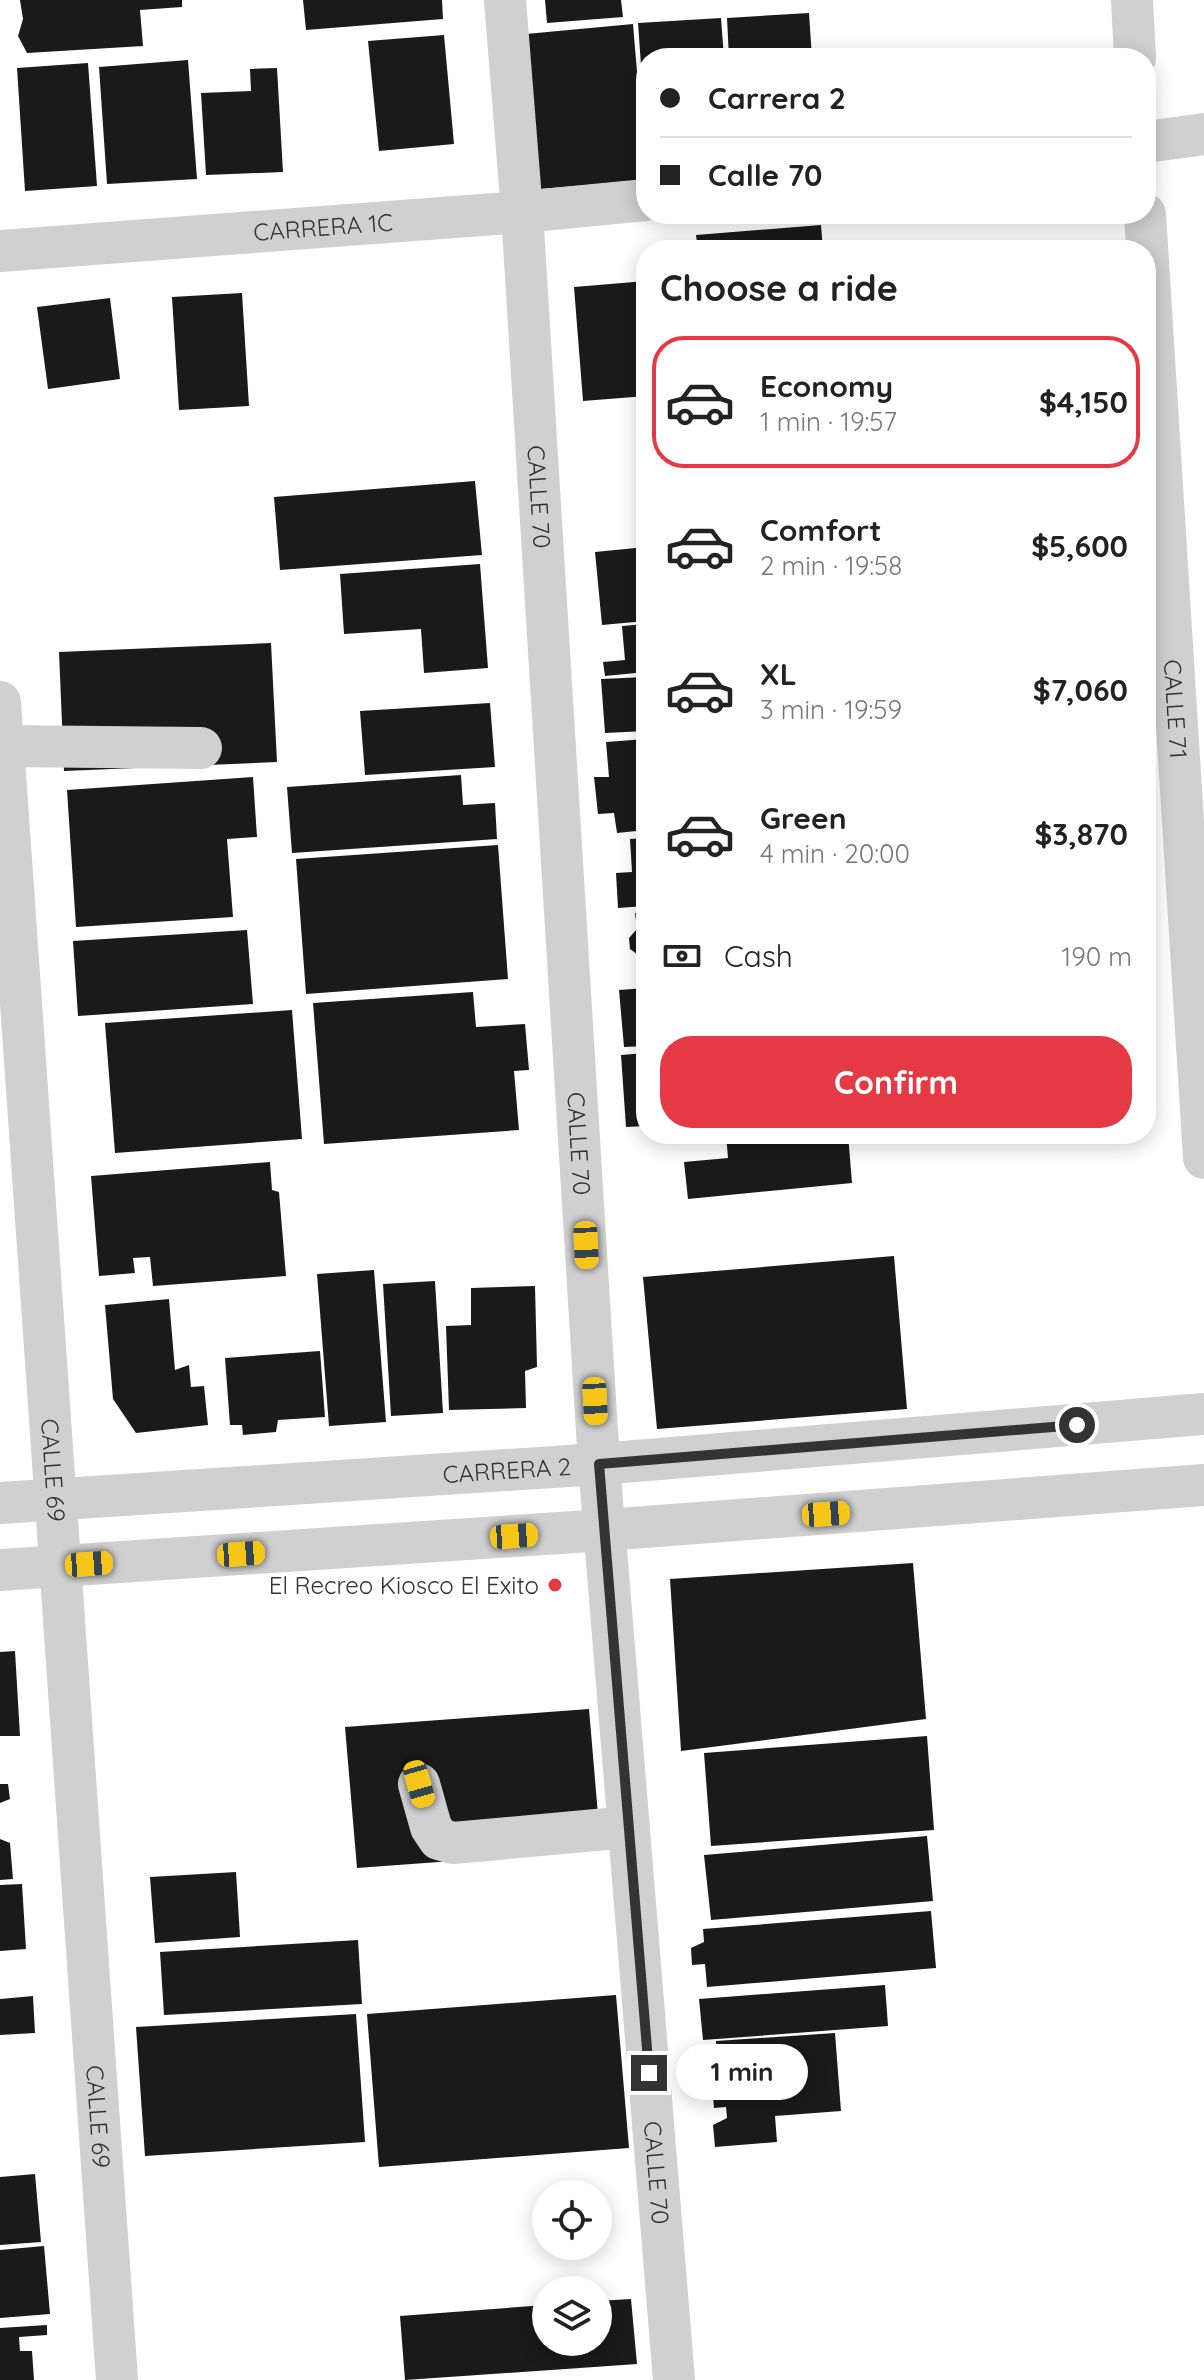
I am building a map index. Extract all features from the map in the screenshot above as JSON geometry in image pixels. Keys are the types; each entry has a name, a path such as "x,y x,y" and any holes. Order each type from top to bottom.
{"street":[{"name":"CALLE 70","path":"505,0 522,212 599,1464 674,2380"},
{"path":"1132,0 1134,48"},
{"path":"1156,141 1204,134"},
{"name":"CARRERA 1C","path":"0,251 636,201"},
{"name":"CALLE 71","path":"1156,390 1204,1158"},
{"name":"CALLE 69","path":"0,702 117,2380"},
{"path":"3,746 201,748"},
{"name":"CARRERA 2","path":"0,1503 599,1464 1204,1414"},
{"path":"0,1570 605,1530 1204,1485"},
{"path":"419,1784 431,1827 439,1839 453,1843 629,1827"}],"building":[{"path":"20,0 182,0 182,7 140,10 143,46 27,53 18,36 23,19"},
{"path":"303,0 442,0 443,19 306,30"},
{"path":"545,0 621,0 623,17 547,23"},
{"path":"809,13 811,48 728,48 727,18"},
{"path":"721,18 723,48 640,48 638,23"},
{"path":"633,24 636,181 540,189 526,34"},
{"path":"444,35 454,144 379,151 368,41"},
{"path":"188,60 197,179 107,184 99,67"},
{"path":"88,63 97,186 25,191 17,68"},
{"path":"277,68 283,172 206,175 201,93 251,91 250,69"},
{"path":"821,225 822,240 697,240 696,235"},
{"path":"636,282 636,397 583,401 574,287"},
{"path":"242,293 249,406 179,410 172,297"},
{"path":"110,298 120,379 48,389 37,307"},
{"path":"475,481 482,555 280,570 274,497"},
{"path":"636,548 636,622 602,625 595,552"},
{"path":"480,564 488,668 424,673 421,629 344,634 340,574"},
{"path":"636,625 636,673 605,676 603,662 625,660 622,626"},
{"path":"271,643 277,762 64,771 59,652"},
{"path":"636,677 636,731 605,733 601,679"},
{"path":"490,703 495,767 365,775 360,711"},
{"path":"636,740 636,831 617,833 614,813 598,814 594,777 609,777 606,742"},
{"path":"461,775 463,805 495,803 497,839 292,853 287,787"},
{"path":"253,777 257,837 227,839 233,917 76,927 67,790"},
{"path":"630,839 636,839 636,907 618,908 616,873 632,872"},
{"path":"498,845 508,979 306,994 296,859"},
{"path":"247,930 253,1004 78,1016 73,941"},
{"path":"636,930 636,953 630,949 629,938"},
{"path":"636,989 636,1046 624,1047 619,990"},
{"path":"473,992 476,1027 525,1024 529,1070 514,1071 519,1130 324,1144 313,1003"},
{"path":"292,1010 302,1139 115,1153 105,1023"},
{"path":"636,1054 636,1126 626,1127 621,1055"},
{"path":"727,1144 849,1144 852,1183 688,1199 684,1162 728,1158"},
{"path":"270,1162 272,1190 279,1192 286,1276 153,1286 150,1257 133,1258 135,1273 99,1276 91,1176"},
{"path":"894,1256 907,1409 657,1429 643,1277"},
{"path":"374,1270 386,1422 329,1426 317,1274"},
{"path":"435,1281 443,1413 391,1416 383,1284"},
{"path":"535,1286 537,1367 525,1371 526,1408 449,1410 446,1326 471,1325 471,1288"},
{"path":"169,1299 175,1370 189,1365 191,1387 204,1386 208,1425 136,1433 113,1399 105,1305"},
{"path":"320,1351 325,1417 278,1420 276,1432 243,1435 242,1425 230,1425 225,1358"},
{"path":"913,1563 926,1719 681,1751 670,1579"},
{"path":"15,1651 20,1736 0,1736 0,1652"},
{"path":"589,1709 601,1850 357,1868 345,1727"},
{"path":"927,1736 934,1830 711,1846 704,1753"},
{"path":"0,1784 8,1784 10,1799 0,1803"},
{"path":"927,1836 933,1901 711,1920 704,1855"},
{"path":"0,1839 10,1843 13,1879 0,1880"},
{"path":"236,1872 240,1937 155,1943 150,1877"},
{"path":"22,1884 26,1949 0,1951 0,1885"},
{"path":"931,1911 936,1968 707,1987 705,1964 692,1965 691,1948 704,1942 703,1929"},
{"path":"358,1940 362,2004 164,2015 160,1952"},
{"path":"885,1985 888,2026 703,2040 699,1999"},
{"path":"616,1995 629,2148 379,2167 367,2014"},
{"path":"33,1996 35,2033 0,2035 0,1999"},
{"path":"356,2014 365,2142 145,2156 136,2027"},
{"path":"835,2033 841,2111 775,2116 777,2142 715,2147 713,2125 727,2118 726,2107 714,2108 712,2085 698,2086 695,2057 717,2055 716,2041"},
{"path":"35,2174 41,2242 0,2245 0,2177"},
{"path":"44,2246 50,2314 0,2318 0,2250"},
{"path":"631,2299 637,2364 405,2380 400,2316 532,2306 532,2356 612,2356 612,2300"},
{"path":"47,2325 47,2335 19,2337 20,2351 32,2351 34,2380 0,2380 0,2328"}],"place":[{"name":"El Recreo Kiosco El Exito","path":"555,1585"}],"route":[{"path":"649,2073 599,1464 1077,1425"}]}
